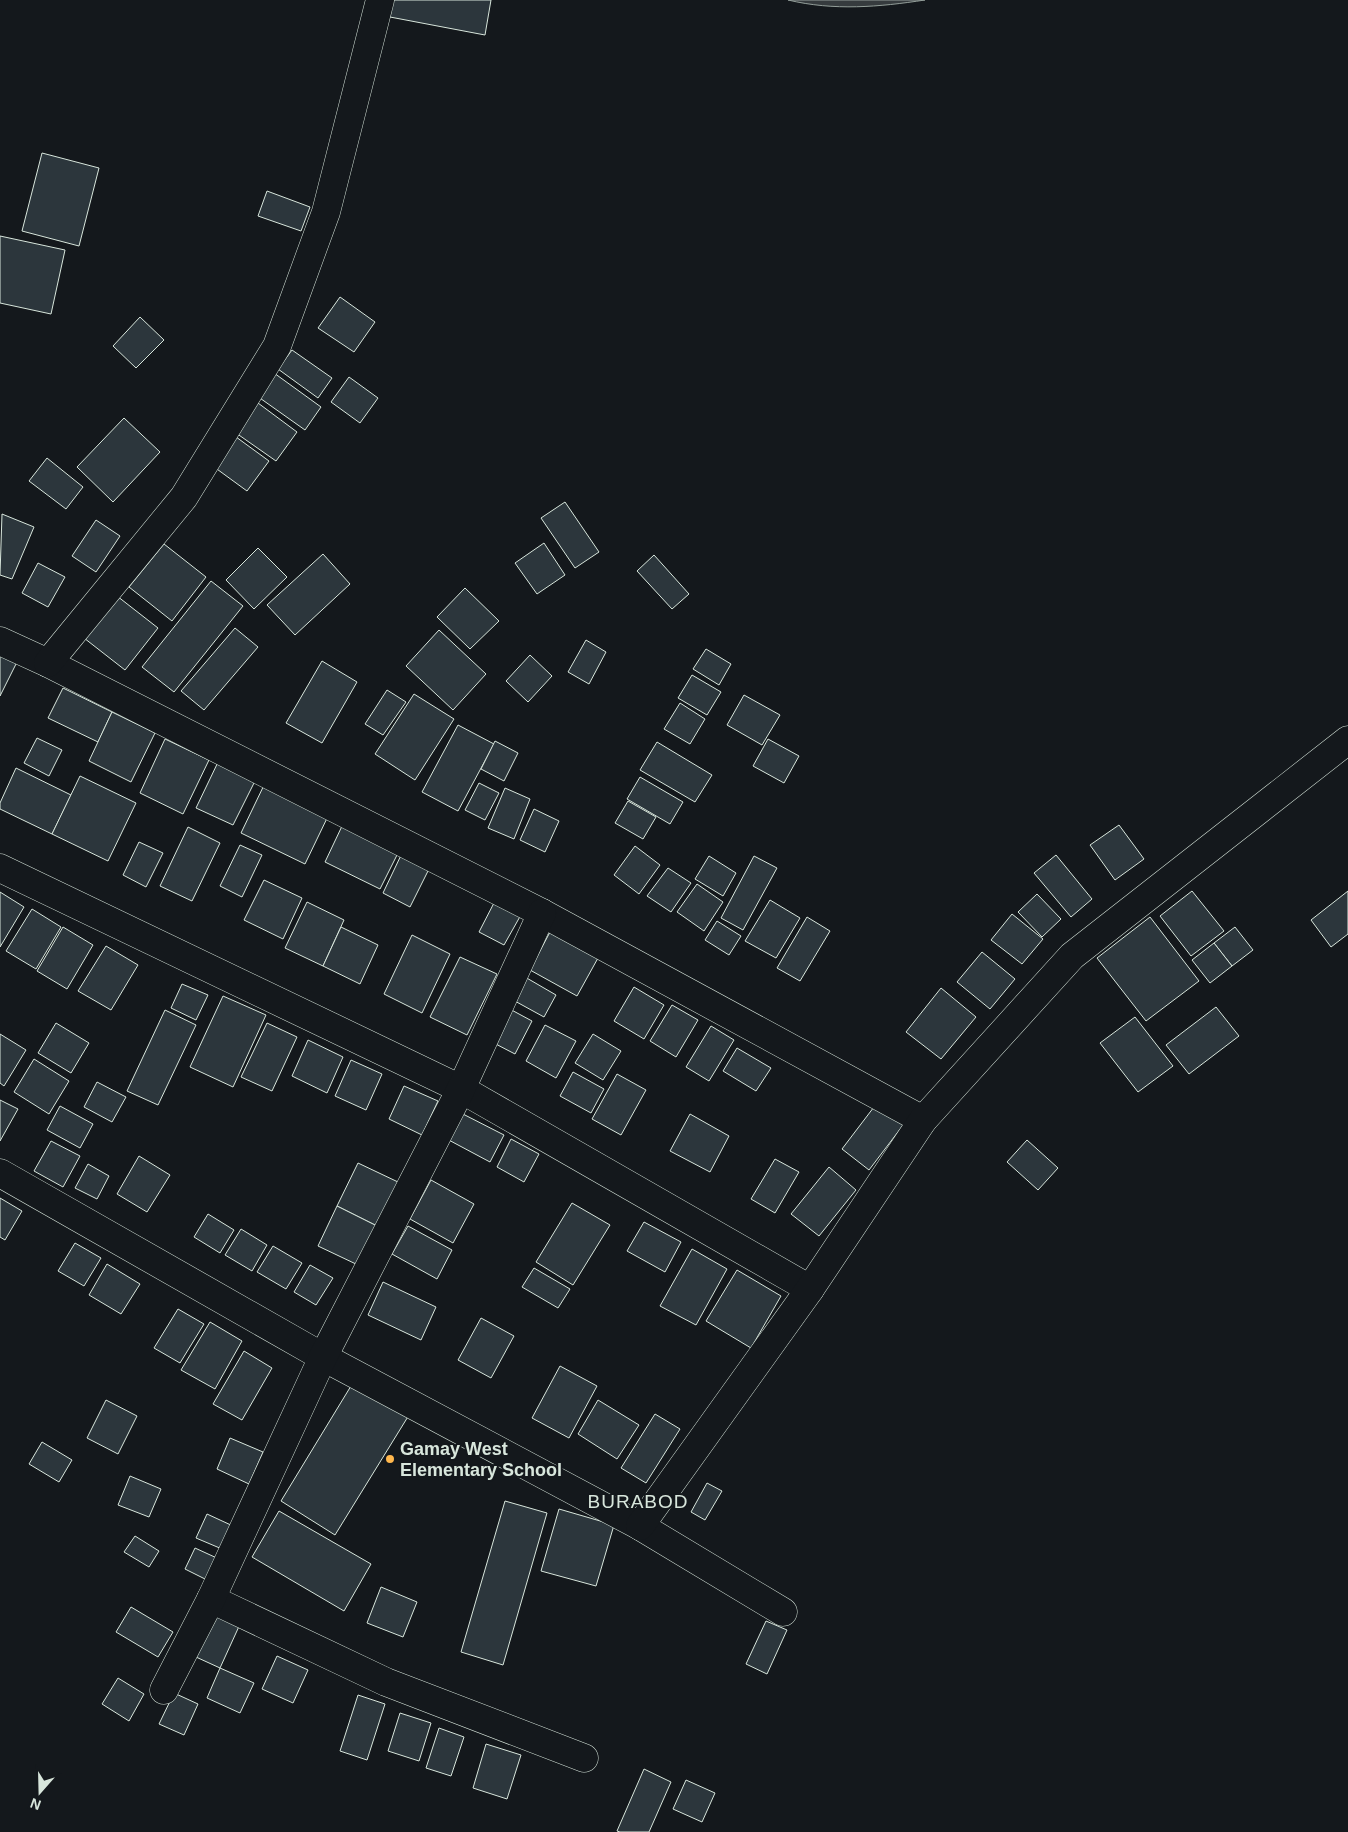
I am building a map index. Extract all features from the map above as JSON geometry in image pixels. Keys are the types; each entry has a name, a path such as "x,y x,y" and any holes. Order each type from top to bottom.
{"street":[{"path":"48,663 184,497 277,346 326,212 380,0"},
{"path":"0,641 48,663 542,913 923,1120"},
{"path":"640,1526 810,1289 923,1120 1072,956 1348,740"},
{"path":"0,868 462,1089 810,1289"},
{"path":"164,1690 210,1600 323,1357 462,1089 542,913"},
{"path":"0,1173 323,1357 640,1526 783,1612"},
{"path":"210,1600 386,1682 584,1758"}],"shaded area":[{"path":"788,0 925,0 839,7"}],"building":[{"path":"393,0 491,0 485,35 390,17"},
{"path":"42,153 99,168 79,246 22,231"},
{"path":"267,191 310,207 301,231 258,216"},
{"path":"0,236 65,250 51,314 0,303"},
{"path":"340,297 375,322 354,352 318,328"},
{"path":"140,317 164,340 136,368 113,346"},
{"path":"292,350 332,378 318,398 278,369"},
{"path":"274,373 321,407 305,430 257,396"},
{"path":"349,377 378,398 360,423 331,402"},
{"path":"258,403 297,432 276,461 236,433"},
{"path":"124,418 160,452 113,502 77,467"},
{"path":"232,434 269,461 247,491 210,464"},
{"path":"47,458 83,487 66,509 29,481"},
{"path":"565,502 599,552 575,568 541,518"},
{"path":"2,514 34,527 12,579 0,575"},
{"path":"96,520 120,536 96,572 72,556"},
{"path":"544,543 565,575 537,594 515,563"},
{"path":"164,544 206,577 172,621 129,587"},
{"path":"258,548 287,577 254,609 226,580"},
{"path":"323,554 350,584 295,635 267,605"},
{"path":"654,555 689,594 672,609 637,571"},
{"path":"38,563 65,577 48,607 22,593"},
{"path":"211,581 243,606 174,692 142,667"},
{"path":"465,588 499,621 470,649 437,617"},
{"path":"117,596 158,628 125,670 84,638"},
{"path":"235,628 258,647 204,710 181,691"},
{"path":"439,630 486,674 453,710 406,666"},
{"path":"586,640 606,652 589,684 568,672"},
{"path":"706,649 731,664 719,685 693,669"},
{"path":"0,651 18,660 0,696"},
{"path":"530,655 552,676 528,702 506,681"},
{"path":"322,661 357,682 322,743 286,723"},
{"path":"692,675 721,692 707,715 678,698"},
{"path":"63,688 112,712 98,742 48,718"},
{"path":"387,690 406,702 383,735 365,724"},
{"path":"414,694 454,719 415,780 375,754"},
{"path":"744,695 780,715 762,745 727,725"},
{"path":"680,703 705,719 690,744 664,729"},
{"path":"112,712 155,733 131,782 89,761"},
{"path":"458,725 494,744 458,811 422,792"},
{"path":"37,738 62,750 49,776 24,763"},
{"path":"165,739 209,760 183,814 140,793"},
{"path":"768,739 799,756 784,783 753,766"},
{"path":"495,741 518,753 504,781 481,769"},
{"path":"657,742 712,775 695,802 640,770"},
{"path":"220,758 258,775 233,825 196,808"},
{"path":"16,768 71,795 52,834 0,809 0,803"},
{"path":"80,776 136,803 108,861 52,834"},
{"path":"640,777 683,802 670,824 627,799"},
{"path":"266,781 330,812 305,864 241,833"},
{"path":"479,783 499,793 485,820 465,810"},
{"path":"505,788 530,799 514,839 488,828"},
{"path":"628,801 656,817 643,839 615,823"},
{"path":"534,809 559,821 545,852 520,840"},
{"path":"343,824 399,851 380,889 325,862"},
{"path":"1119,825 1144,859 1115,880 1090,845"},
{"path":"188,827 220,843 192,901 160,886"},
{"path":"139,842 163,853 146,887 123,875"},
{"path":"240,845 262,855 242,897 220,886"},
{"path":"635,846 660,865 639,894 614,875"},
{"path":"404,849 432,863 410,907 383,893"},
{"path":"1056,855 1092,899 1071,917 1034,873"},
{"path":"709,856 736,873 723,896 695,879"},
{"path":"754,856 777,868 743,930 721,918"},
{"path":"668,868 691,883 671,912 647,896"},
{"path":"264,880 302,898 283,939 244,920"},
{"path":"697,884 723,902 704,931 677,912"},
{"path":"1192,891 1224,931 1191,956 1160,916"},
{"path":"1348,891 1348,934 1331,947 1311,920"},
{"path":"0,892 24,907 0,947"},
{"path":"1037,894 1061,919 1042,937 1018,912"},
{"path":"496,899 522,913 504,945 479,932"},
{"path":"770,900 800,918 776,958 745,941"},
{"path":"307,902 344,920 323,966 285,948"},
{"path":"32,909 61,927 36,969 6,951"},
{"path":"1012,914 1043,939 1022,964 991,940"},
{"path":"807,917 830,931 800,981 777,968"},
{"path":"1150,917 1199,981 1146,1021 1097,958"},
{"path":"717,921 741,936 729,955 705,940"},
{"path":"63,927 93,945 67,989 37,971"},
{"path":"341,927 378,945 360,984 323,966"},
{"path":"1235,927 1253,950 1232,966 1214,943"},
{"path":"550,932 598,958 577,996 530,970"},
{"path":"412,935 450,954 422,1013 384,994"},
{"path":"1214,943 1232,966 1210,983 1192,960"},
{"path":"106,946 138,965 111,1010 78,991"},
{"path":"982,952 1015,979 990,1009 957,982"},
{"path":"460,957 497,974 467,1035 430,1017"},
{"path":"525,977 556,995 544,1017 513,1000"},
{"path":"182,984 208,995 196,1020 171,1008"},
{"path":"634,987 664,1005 644,1039 614,1021"},
{"path":"941,988 976,1017 941,1059 906,1032"},
{"path":"223,996 266,1015 233,1087 190,1067"},
{"path":"672,1005 698,1020 676,1057 650,1041"},
{"path":"506,1007 532,1021 515,1054 488,1040"},
{"path":"1216,1007 1239,1036 1189,1074 1166,1045"},
{"path":"165,1010 196,1025 158,1105 127,1091"},
{"path":"1135,1017 1173,1066 1138,1092 1100,1043"},
{"path":"56,1023 89,1043 71,1073 38,1053"},
{"path":"267,1023 297,1037 272,1091 241,1077"},
{"path":"545,1025 576,1041 556,1078 526,1061"},
{"path":"711,1026 734,1040 709,1081 686,1067"},
{"path":"0,1034 26,1050 4,1086 0,1083"},
{"path":"593,1034 621,1051 603,1080 575,1063"},
{"path":"308,1040 343,1057 327,1093 292,1076"},
{"path":"737,1048 771,1068 756,1091 723,1071"},
{"path":"34,1059 69,1081 49,1114 14,1092"},
{"path":"351,1060 382,1074 366,1110 335,1096"},
{"path":"573,1072 604,1089 591,1113 560,1096"},
{"path":"617,1074 646,1090 621,1135 592,1119"},
{"path":"97,1082 126,1097 112,1122 84,1107"},
{"path":"404,1086 438,1101 422,1135 389,1119"},
{"path":"0,1100 18,1109 0,1141"},
{"path":"877,1103 904,1124 869,1170 842,1149"},
{"path":"60,1106 93,1124 80,1148 47,1130"},
{"path":"459,1112 504,1135 490,1162 445,1138"},
{"path":"690,1114 729,1136 710,1172 670,1151"},
{"path":"511,1139 539,1154 524,1182 497,1167"},
{"path":"1027,1140 1058,1168 1038,1190 1007,1162"},
{"path":"51,1141 80,1156 63,1187 34,1171"},
{"path":"139,1156 170,1175 147,1212 117,1194"},
{"path":"775,1159 799,1172 775,1213 751,1199"},
{"path":"358,1163 398,1182 377,1226 337,1206"},
{"path":"88,1164 109,1176 97,1199 75,1188"},
{"path":"829,1167 856,1190 819,1236 791,1214"},
{"path":"431,1180 474,1204 453,1243 410,1219"},
{"path":"0,1198 22,1211 5,1240 0,1237"},
{"path":"572,1203 610,1225 573,1285 536,1262"},
{"path":"337,1206 377,1226 358,1265 318,1246"},
{"path":"208,1214 234,1230 220,1253 194,1237"},
{"path":"644,1222 681,1242 665,1272 627,1251"},
{"path":"408,1226 452,1250 437,1279 392,1254"},
{"path":"241,1229 267,1245 252,1271 225,1255"},
{"path":"75,1243 101,1258 84,1286 58,1271"},
{"path":"273,1246 302,1263 286,1289 257,1272"},
{"path":"692,1249 727,1269 696,1325 660,1306"},
{"path":"107,1264 140,1284 121,1314 89,1295"},
{"path":"310,1265 333,1278 316,1305 294,1292"},
{"path":"534,1268 570,1289 558,1308 522,1287"},
{"path":"737,1270 781,1296 751,1348 706,1321"},
{"path":"383,1282 436,1307 421,1340 368,1315"},
{"path":"178,1309 204,1324 180,1363 154,1348"},
{"path":"481,1318 514,1336 491,1378 458,1360"},
{"path":"210,1322 242,1341 215,1389 181,1370"},
{"path":"244,1351 272,1368 242,1420 213,1404"},
{"path":"560,1366 597,1386 569,1438 532,1418"},
{"path":"354,1381 409,1415 335,1535 281,1501"},
{"path":"106,1400 137,1416 118,1454 87,1438"},
{"path":"598,1400 639,1425 617,1459 578,1434"},
{"path":"655,1414 680,1429 646,1483 621,1468"},
{"path":"230,1438 263,1452 249,1484 217,1469"},
{"path":"42,1442 72,1460 59,1482 29,1464"},
{"path":"130,1476 161,1489 149,1517 118,1505"},
{"path":"707,1483 722,1491 705,1520 691,1512"},
{"path":"505,1501 547,1513 503,1665 461,1652"},
{"path":"559,1509 614,1525 596,1586 541,1571"},
{"path":"279,1511 371,1564 344,1611 252,1557"},
{"path":"207,1514 233,1526 222,1549 196,1538"},
{"path":"135,1536 159,1551 149,1567 124,1552"},
{"path":"195,1548 219,1559 209,1581 185,1569"},
{"path":"381,1587 417,1602 403,1637 367,1623"},
{"path":"131,1607 173,1632 158,1657 116,1632"},
{"path":"217,1611 241,1622 220,1668 196,1657"},
{"path":"766,1621 787,1630 767,1674 746,1664"},
{"path":"277,1656 308,1670 293,1703 262,1689"},
{"path":"220,1668 254,1683 240,1713 207,1698"},
{"path":"118,1678 144,1694 129,1721 102,1704"},
{"path":"174,1693 198,1704 184,1735 159,1724"},
{"path":"358,1695 385,1704 367,1760 340,1751"},
{"path":"400,1713 431,1723 419,1761 388,1751"},
{"path":"439,1728 464,1737 451,1776 426,1768"},
{"path":"486,1744 521,1755 507,1799 473,1788"},
{"path":"644,1769 671,1782 649,1832 617,1831"},
{"path":"686,1780 715,1793 702,1822 673,1809"}],"place":[{"name":"Gamay West Elementary School","path":"390,1459"}],"district":[{"name":"BURABOD","path":"638,1501"}]}
